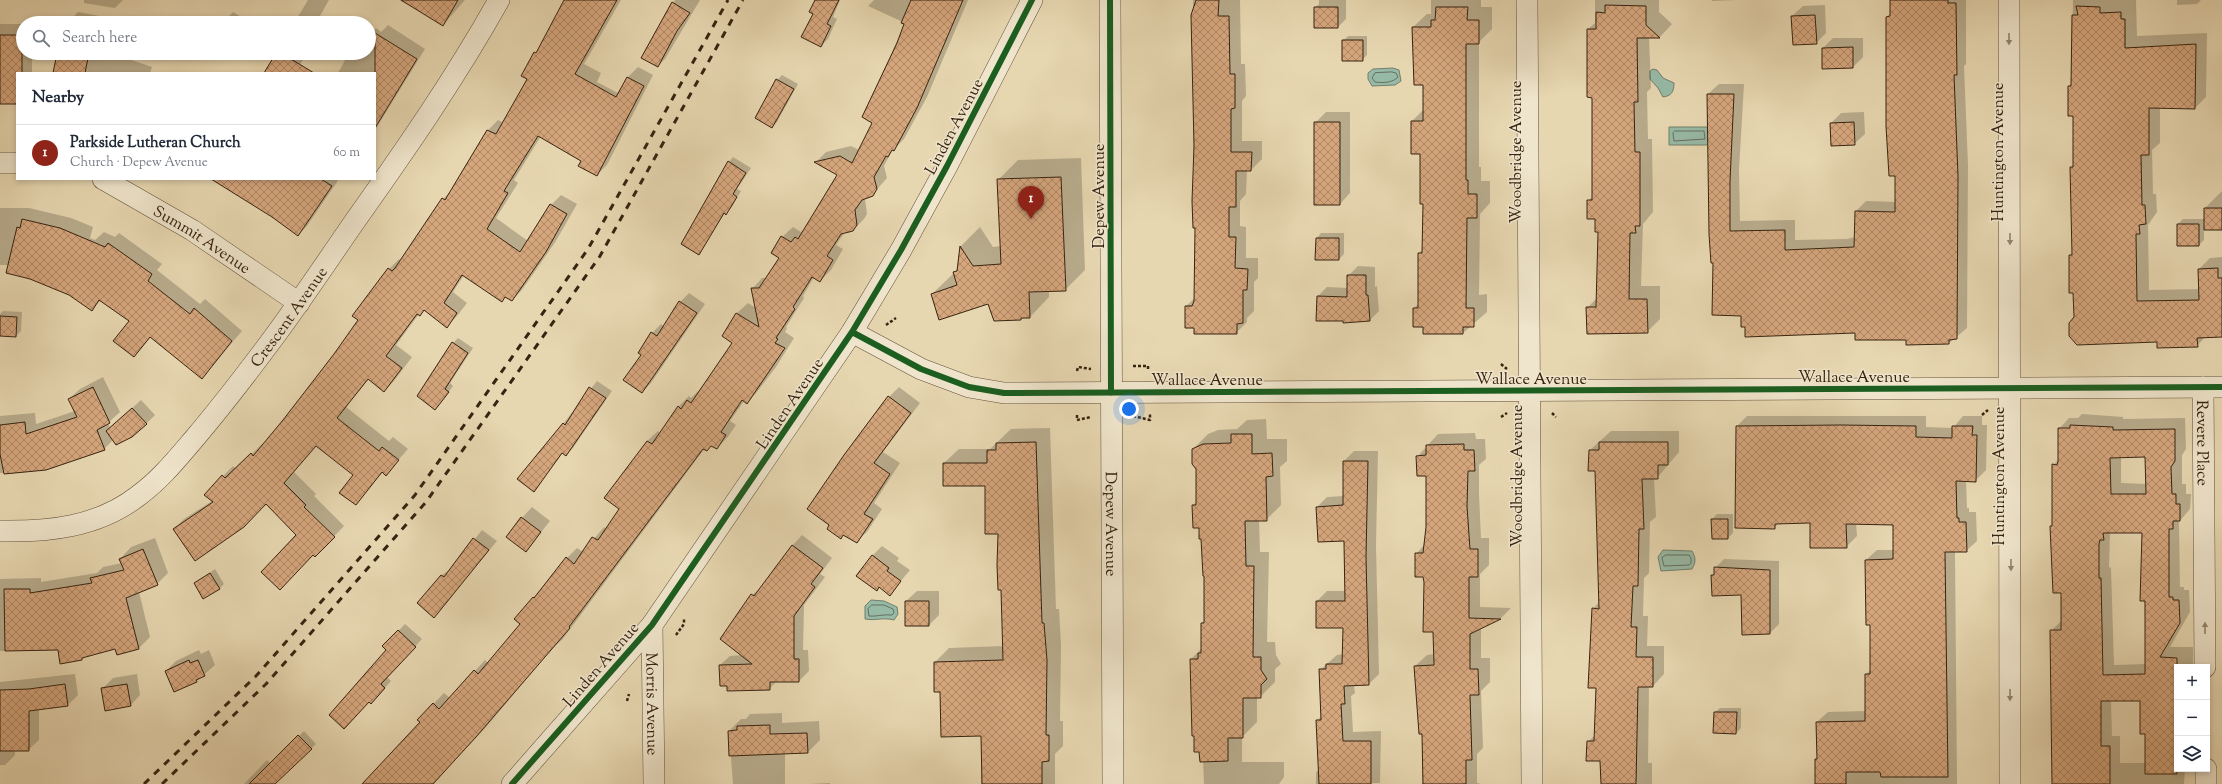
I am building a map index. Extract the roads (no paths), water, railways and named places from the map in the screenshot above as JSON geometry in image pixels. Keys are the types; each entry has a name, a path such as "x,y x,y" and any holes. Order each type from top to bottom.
{"street":[{"name":"Crescent Avenue","path":"0,532 44,531 70,527 115,510 138,497 166,473 209,421 299,303 421,127 498,0"},
{"name":"Linden Avenue","path":"512,784 652,625 852,332 901,250 948,166 1032,0"},
{"name":"Depew Avenue","path":"1110,0 1113,784"},
{"name":"Woodbridge Avenue","path":"1527,0 1532,784"},
{"name":"Huntington Avenue","path":"2009,0 2011,388 2010,784"},
{"path":"0,163 16,163"},
{"name":"Summit Avenue","path":"104,180 192,230 299,303"},
{"name":"Wallace Avenue","path":"852,332 921,369 969,387 1004,392 2213,387"},
{"name":"Revere Place","path":"2205,664 2213,387"},
{"name":"Morris Avenue","path":"652,625 654,784"},
{"path":"2206,772 2206,784"}],"water":[{"path":"1393,68 1399,70 1401,81 1395,85 1372,86 1368,79 1368,73 1373,69"},
{"path":"1653,69 1657,70 1663,78 1674,83 1673,91 1670,95 1663,97 1658,88 1650,79 1650,71"},
{"path":"1669,127 1709,127 1709,145 1669,145"},
{"path":"1663,550 1692,551 1695,560 1692,569 1661,571 1658,557"},
{"path":"871,600 884,601 897,607 898,614 894,620 865,619 865,606"}],"railway":[{"path":"144,784 256,676 415,495 588,249 728,0"},
{"path":"162,784 266,684 426,502 600,256 743,0"}],"place":[{"name":"Parkside Lutheran Church","path":"1031,219"}]}
